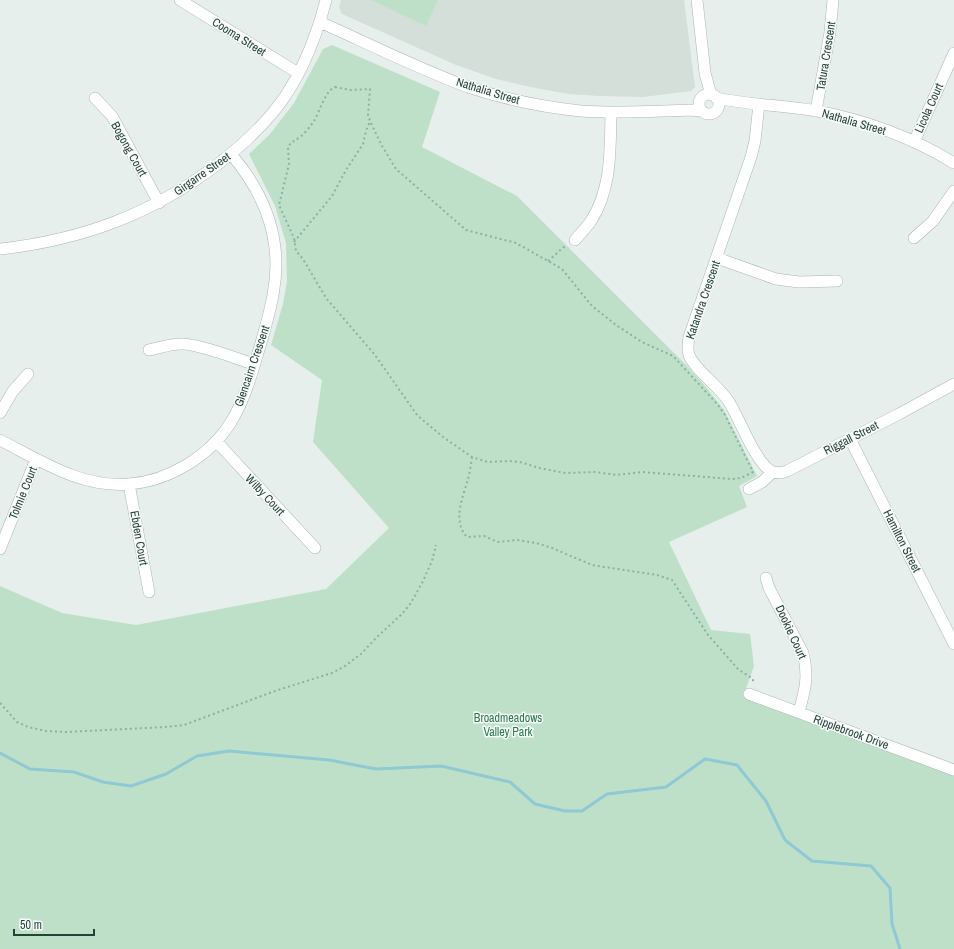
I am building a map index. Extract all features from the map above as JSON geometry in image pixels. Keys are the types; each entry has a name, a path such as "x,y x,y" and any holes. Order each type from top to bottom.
{"street":[{"name":"Cooma Street","path":"180,0 298,73"},
{"name":"Girgarre Street","path":"0,249 50,242 83,234 112,224 159,203 204,174 231,154 258,129 286,95 311,47 326,0"},
{"path":"697,0 708,97"},
{"name":"Tatura Crescent","path":"816,111 830,32 833,0"},
{"name":"Nathalia Street","path":"320,22 438,75 493,94 523,102 611,113 702,111"},
{"name":"Licola Court","path":"914,142 954,53"},
{"name":"Nathalia Street","path":"668,111 708,97 747,104 759,104 816,111 872,126 914,142 954,163"},
{"path":"708,97 719,104 716,110 711,114 704,113 699,106 708,97"},
{"name":"Bogong Court","path":"95,98 112,116 159,203"},
{"name":"Nathalia Street","path":"716,110 747,104"},
{"name":"Katandra Crescent","path":"759,104 755,141 751,157 689,337 687,347 691,360 729,401 760,460 768,470 773,472"},
{"path":"575,240 591,221 607,183 611,113"},
{"name":"Glencairn Crescent","path":"0,440 75,478 114,485 142,482 169,474 196,458 216,441 231,422 238,409 254,364 273,298 276,281 275,247 264,204 241,166 231,154"},
{"path":"914,238 933,221 954,191"},
{"path":"717,258 776,279 799,282 837,281"},
{"path":"149,350 182,344 195,346 254,364"},
{"path":"0,414 13,391 28,374"},
{"name":"Riggall Street","path":"749,489 762,482 773,472 781,473 787,471 954,384"},
{"name":"Hamilton Street","path":"850,439 954,644"},
{"name":"Wilby Court","path":"216,441 315,548"},
{"name":"Tolmie Court","path":"0,549 36,459"},
{"name":"Ebden Court","path":"129,484 149,592"},
{"name":"Dookie Court","path":"766,578 769,588 806,663 806,685 799,712"},
{"name":"Ripplebrook Drive","path":"751,694 954,770"}],"path":[{"path":"335,87 350,90 370,90 368,115 382,146 396,169 466,230 516,243 562,269 592,306 616,325 642,342 673,356 721,410 753,472 741,478 732,479 642,472 617,475 596,472 565,473 520,462 488,462 472,457 443,437 417,415 375,354 326,298 303,259 296,251 294,242 279,205 289,164 289,145 306,131 322,108 328,93 335,87"},
{"path":"294,242 332,196 346,170 363,144 370,121"},
{"path":"548,261 565,246"},
{"path":"472,457 460,508 460,524 467,537 484,536 498,542 517,540 536,543 592,565 657,575 672,580 708,635 738,669 753,679 751,694"},
{"path":"0,703 18,722 28,727 46,731 67,732 165,727 184,725 276,691 332,673 346,666 361,654 402,614 411,603 424,581 432,561 436,545"}],"shaded area":[{"path":"341,0 684,0 695,87 691,91 643,97 599,96 569,94 496,79 456,65 342,14 339,7"}],"green space":[{"path":"371,0 438,0 426,26"},
{"name":"Broadmeadows Valley Park","path":"332,45 440,92 422,147 517,196 687,366 724,410 757,476 739,486 747,507 669,542 711,630 750,634 754,666 743,697 954,776 954,949 0,949 0,586 62,613 136,625 326,589 389,528 313,442 322,380 271,345 283,304 287,282 286,243 275,206 249,154 270,134 294,103 323,49"}],"waterway":[{"path":"0,753 30,769 74,772 103,782 131,786 166,774 197,756 229,751 329,760 376,769 441,766 510,782 535,804 565,811 582,811 607,794 666,787 705,759 737,765 766,801 785,840 812,861 871,866 890,888 892,924 900,949"}]}
